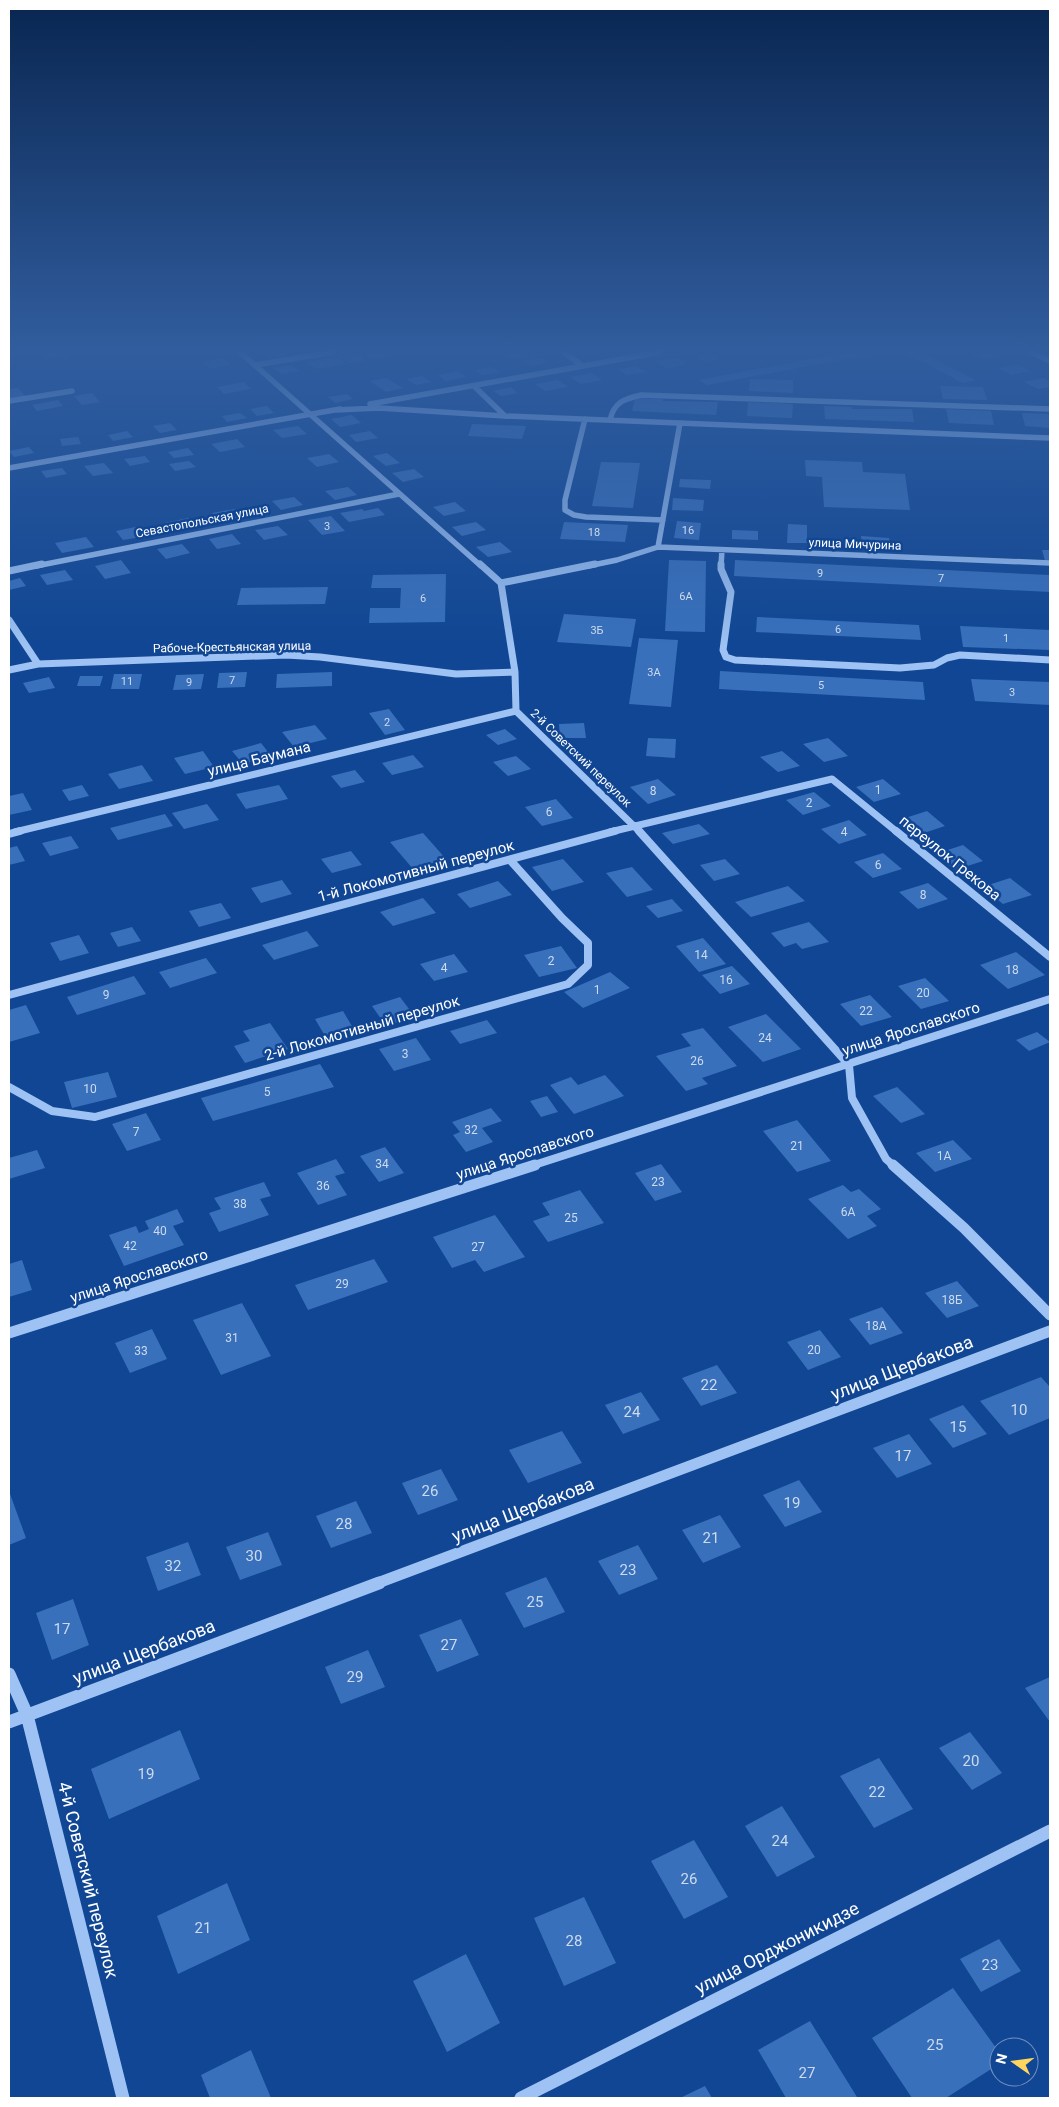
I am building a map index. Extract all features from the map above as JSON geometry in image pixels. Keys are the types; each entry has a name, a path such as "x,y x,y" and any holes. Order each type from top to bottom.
{"street":[{"path":"9,468 108,450"},
{"path":"352,450 501,583 617,560 658,547 675,450"},
{"path":"577,450 565,500 566,510 574,515 586,517 663,520"},
{"name":"Севастопольская улица","path":"9,571 399,494"},
{"name":"улица Мичурина","path":"658,547 1050,563"},
{"path":"722,550 721,569 730,592 723,650 726,657 745,660 900,668 934,665 947,658 960,655 1050,660"},
{"name":"2-й Советский переулок","path":"501,583 515,672 516,711 634,826 849,1065"},
{"path":"9,620 38,664"},
{"name":"Рабоче-Крестьянская улица","path":"9,670 38,664 286,655 320,657 456,674 515,672"},
{"name":"улица Баумана","path":"9,834 516,711"},
{"name":"1-й Локомотивный переулок","path":"9,995 634,826 832,779"},
{"name":"переулок Грекова","path":"832,779 1050,957"},
{"name":"2-й Локомотивный переулок","path":"9,1087 52,1111 95,1117 568,984 588,964 588,943 562,918 510,860"},
{"name":"улица Ярославского","path":"9,1333 1050,999"},
{"path":"849,1065 852,1098 886,1159 964,1228 1050,1314"},
{"name":"улица Щербакова","path":"9,1722 1050,1331"},
{"name":"4-й Советский переулок","path":"9,1674 27,1715 123,2098"},
{"name":"улица Орджоникидзе","path":"521,2098 1050,1831"}],"building":[{"path":"32,450 34,453 14,457 9,451"},
{"path":"190,450 194,455 174,458 168,452"},
{"path":"387,453 400,463 386,466 373,456"},
{"path":"329,454 339,462 317,467 307,458"},
{"path":"145,456 150,462 130,466 124,459"},
{"path":"805,460 862,462 863,472 905,474 910,510 824,507 822,477 806,476"},
{"path":"189,461 196,467 175,471 169,464"},
{"path":"601,462 640,463 633,508 592,506"},
{"path":"104,463 113,473 93,476 84,466"},
{"path":"62,468 67,474 46,478 41,471"},
{"path":"414,469 424,477 403,482 392,473"},
{"path":"680,479 711,480 710,489 679,487"},
{"path":"348,487 357,495 335,500 325,491"},
{"path":"294,497 303,505 281,510 272,501"},
{"path":"673,498 704,500 703,511 672,510"},
{"path":"455,502 466,511 444,516 433,507"},
{"path":"378,508 385,515 349,522 340,513 362,509 364,511"},
{"path":"235,509 244,517 221,522 212,513"},
{"path":"331,516 345,531 322,535 308,520"},
{"path":"188,518 196,527 172,532 164,523"},
{"path":"677,521 701,523 699,540 674,538"},
{"path":"476,522 486,530 462,536 452,527"},
{"path":"564,522 628,525 625,542 560,539"},
{"path":"788,524 807,525 807,543 787,543"},
{"path":"140,526 148,536 123,540 116,531"},
{"path":"278,526 288,535 264,540 255,530"},
{"path":"732,530 758,531 758,540 732,539"},
{"path":"232,534 241,544 217,549 209,539"},
{"path":"861,536 889,538 891,548 862,547"},
{"path":"86,537 94,547 62,553 55,543"},
{"path":"500,542 512,552 488,557 476,547"},
{"path":"182,544 190,553 166,559 157,549"},
{"path":"1042,550 1050,550 1050,561 1045,561"},
{"path":"121,560 131,573 105,579 95,566"},
{"path":"669,560 706,561 705,632 665,631"},
{"path":"735,560 1050,575 1050,592 734,576"},
{"path":"65,570 73,580 47,585 40,575"},
{"path":"446,574 445,622 369,623 370,608 400,608 401,588 371,588 373,575"},
{"path":"20,578 26,586 9,590 9,581"},
{"path":"328,587 325,604 237,605 241,588"},
{"path":"564,614 636,619 631,647 557,642"},
{"path":"757,617 919,625 921,640 756,632"},
{"path":"960,626 1050,630 1050,650 963,647"},
{"path":"639,638 678,640 671,707 629,704"},
{"path":"720,671 923,682 925,700 719,689"},
{"path":"247,672 245,687 217,688 219,673"},
{"path":"332,672 332,686 276,688 277,674"},
{"path":"114,674 142,674 139,689 111,689"},
{"path":"204,674 201,689 173,690 176,675"},
{"path":"80,676 103,676 100,686 77,686"},
{"path":"49,677 55,688 29,693 23,683"},
{"path":"971,679 1050,682 1050,705 975,701"},
{"path":"389,709 405,730 385,735 369,713"},
{"path":"584,723 586,738 560,738 559,724"},
{"path":"315,725 327,739 294,747 282,732"},
{"path":"505,729 517,739 498,745 486,735"},
{"path":"648,738 676,739 675,758 646,756"},
{"path":"828,738 848,756 824,762 803,744"},
{"path":"261,743 272,757 243,764 232,751"},
{"path":"203,751 214,767 185,774 174,758"},
{"path":"782,751 800,766 778,772 760,757"},
{"path":"413,755 424,767 392,775 382,763"},
{"path":"516,756 531,769 508,776 493,762"},
{"path":"142,765 153,781 119,789 108,774"},
{"path":"355,770 365,782 341,788 331,776"},
{"path":"658,779 676,795 648,804 630,787"},
{"path":"883,779 901,794 874,802 856,787"},
{"path":"82,785 89,796 69,801 62,790"},
{"path":"279,785 288,799 246,809 236,794"},
{"path":"814,792 831,806 803,815 786,800"},
{"path":"23,793 32,810 9,815 9,796"},
{"path":"556,799 573,818 542,826 525,807"},
{"path":"207,804 219,820 184,829 172,813"},
{"path":"927,811 945,826 918,835 899,820"},
{"path":"165,814 173,826 118,840 110,828"},
{"path":"849,820 867,835 839,844 821,829"},
{"path":"699,824 710,834 673,844 662,833"},
{"path":"423,833 446,859 413,869 390,842"},
{"path":"71,836 79,848 50,856 42,843"},
{"path":"963,845 983,861 955,870 935,854"},
{"path":"17,846 25,861 9,865 9,848"},
{"path":"351,851 362,865 332,873 321,859"},
{"path":"883,853 902,869 873,878 854,862"},
{"path":"563,859 584,882 552,891 532,867"},
{"path":"725,859 740,874 714,881 700,865"},
{"path":"632,867 653,890 627,897 606,873"},
{"path":"1010,878 1032,895 1003,904 982,887"},
{"path":"282,880 292,894 261,903 251,888"},
{"path":"498,881 512,895 470,908 457,894"},
{"path":"928,883 948,899 918,909 899,892"},
{"path":"788,886 805,901 751,917 735,902"},
{"path":"423,898 436,913 393,926 380,912"},
{"path":"672,899 683,911 658,918 646,906"},
{"path":"221,903 231,918 199,927 189,911"},
{"path":"809,922 829,942 802,949 796,943 784,947 771,933"},
{"path":"132,927 141,941 118,947 110,933"},
{"path":"307,931 319,946 274,960 262,945"},
{"path":"79,935 89,953 60,961 50,943"},
{"path":"703,938 726,964 699,972 676,946"},
{"path":"561,946 577,968 539,977 524,955"},
{"path":"1016,952 1045,975 1008,989 980,965"},
{"path":"454,954 468,972 434,981 420,964"},
{"path":"206,958 217,973 170,988 159,972"},
{"path":"732,966 750,984 720,994 702,975"},
{"path":"610,972 630,988 583,1008 564,992"},
{"path":"134,976 146,994 77,1015 67,997"},
{"path":"925,978 949,1001 921,1009 898,986"},
{"path":"870,995 892,1017 861,1026 840,1004"},
{"path":"400,997 415,1017 386,1026 372,1006"},
{"path":"26,1005 40,1033 9,1042 9,1010"},
{"path":"343,1011 356,1033 328,1041 315,1019"},
{"path":"766,1014 801,1049 763,1062 728,1027"},
{"path":"487,1020 497,1033 460,1044 450,1031"},
{"path":"270,1023 288,1049 245,1063 234,1046 250,1041 243,1031"},
{"path":"703,1028 737,1066 702,1078 708,1084 686,1091 656,1056 691,1046 681,1034"},
{"path":"1037,1032 1050,1042 1029,1051 1016,1040"},
{"path":"416,1038 431,1060 394,1071 379,1049"},
{"path":"320,1064 334,1087 213,1121 201,1098"},
{"path":"108,1072 117,1097 72,1108 64,1082"},
{"path":"605,1075 624,1096 574,1114 550,1085 571,1077 578,1085"},
{"path":"897,1087 925,1114 901,1123 873,1096"},
{"path":"547,1096 558,1112 541,1117 530,1101"},
{"path":"491,1108 502,1121 482,1128 493,1142 466,1152 453,1135 460,1132 452,1122"},
{"path":"146,1113 161,1140 127,1151 112,1124"},
{"path":"797,1120 831,1161 797,1172 763,1131"},
{"path":"953,1140 972,1159 935,1172 916,1153"},
{"path":"385,1147 404,1173 379,1182 360,1156"},
{"path":"37,1150 45,1168 9,1179 9,1158"},
{"path":"336,1159 345,1173 335,1176 347,1195 318,1205 297,1173"},
{"path":"661,1164 682,1192 655,1201 635,1173"},
{"path":"264,1182 271,1196 260,1199 269,1215 219,1232 209,1213 221,1209 214,1198"},
{"path":"843,1185 851,1192 859,1189 881,1209 867,1216 877,1226 848,1239 808,1199"},
{"path":"580,1190 604,1223 548,1242 533,1221 550,1215 542,1203"},
{"path":"177,1209 184,1222 173,1226 184,1245 124,1266 109,1235 136,1226 139,1233 149,1229 145,1221"},
{"path":"495,1215 525,1257 484,1272 475,1260 452,1268 433,1237"},
{"path":"374,1259 388,1282 308,1310 295,1285"},
{"path":"22,1260 32,1290 9,1297 9,1264"},
{"path":"957,1281 979,1306 947,1318 925,1293"},
{"path":"242,1303 271,1356 221,1375 193,1320"},
{"path":"882,1307 903,1333 870,1345 849,1319"},
{"path":"152,1329 167,1359 130,1373 115,1343"},
{"path":"820,1330 841,1357 808,1370 787,1342"},
{"path":"717,1365 737,1393 701,1406 682,1378"},
{"path":"1041,1377 1050,1387 1050,1418 1009,1435 980,1401"},
{"path":"641,1392 660,1420 623,1434 605,1405"},
{"path":"963,1405 987,1434 953,1448 929,1419"},
{"path":"562,1431 582,1463 528,1483 509,1450"},
{"path":"909,1434 932,1464 897,1478 873,1448"},
{"path":"441,1469 458,1500 418,1515 402,1483"},
{"path":"799,1480 822,1512 785,1527 763,1495"},
{"path":"9,1491 26,1538 9,1545"},
{"path":"356,1501 372,1533 331,1548 316,1516"},
{"path":"720,1515 741,1547 703,1563 682,1530"},
{"path":"268,1532 282,1565 240,1580 226,1547"},
{"path":"188,1542 201,1575 158,1591 146,1557"},
{"path":"638,1545 658,1579 619,1595 598,1561"},
{"path":"546,1577 565,1612 524,1628 505,1593"},
{"path":"73,1599 89,1645 52,1660 36,1613"},
{"path":"461,1619 479,1655 437,1672 419,1635"},
{"path":"368,1650 385,1687 341,1704 325,1667"},
{"path":"1050,1677 1050,1722 1025,1688"},
{"path":"180,1730 200,1779 109,1819 91,1769"},
{"path":"970,1732 1002,1773 972,1790 939,1748"},
{"path":"879,1758 913,1809 874,1828 840,1776"},
{"path":"782,1806 815,1857 777,1877 745,1826"},
{"path":"694,1840 728,1897 684,1919 651,1861"},
{"path":"227,1883 250,1940 178,1974 157,1916"},
{"path":"584,1897 616,1963 564,1986 534,1918"},
{"path":"999,1939 1021,1971 981,1992 960,1959"},
{"path":"466,1954 500,2023 447,2052 413,1981"},
{"path":"953,1988 989,2038 989,2070 946,2098 912,2098 872,2038"},
{"path":"810,2021 857,2097 786,2098 758,2050"},
{"path":"251,2050 271,2098 210,2098 201,2075"},
{"path":"705,2086 712,2098 680,2098"}]}
